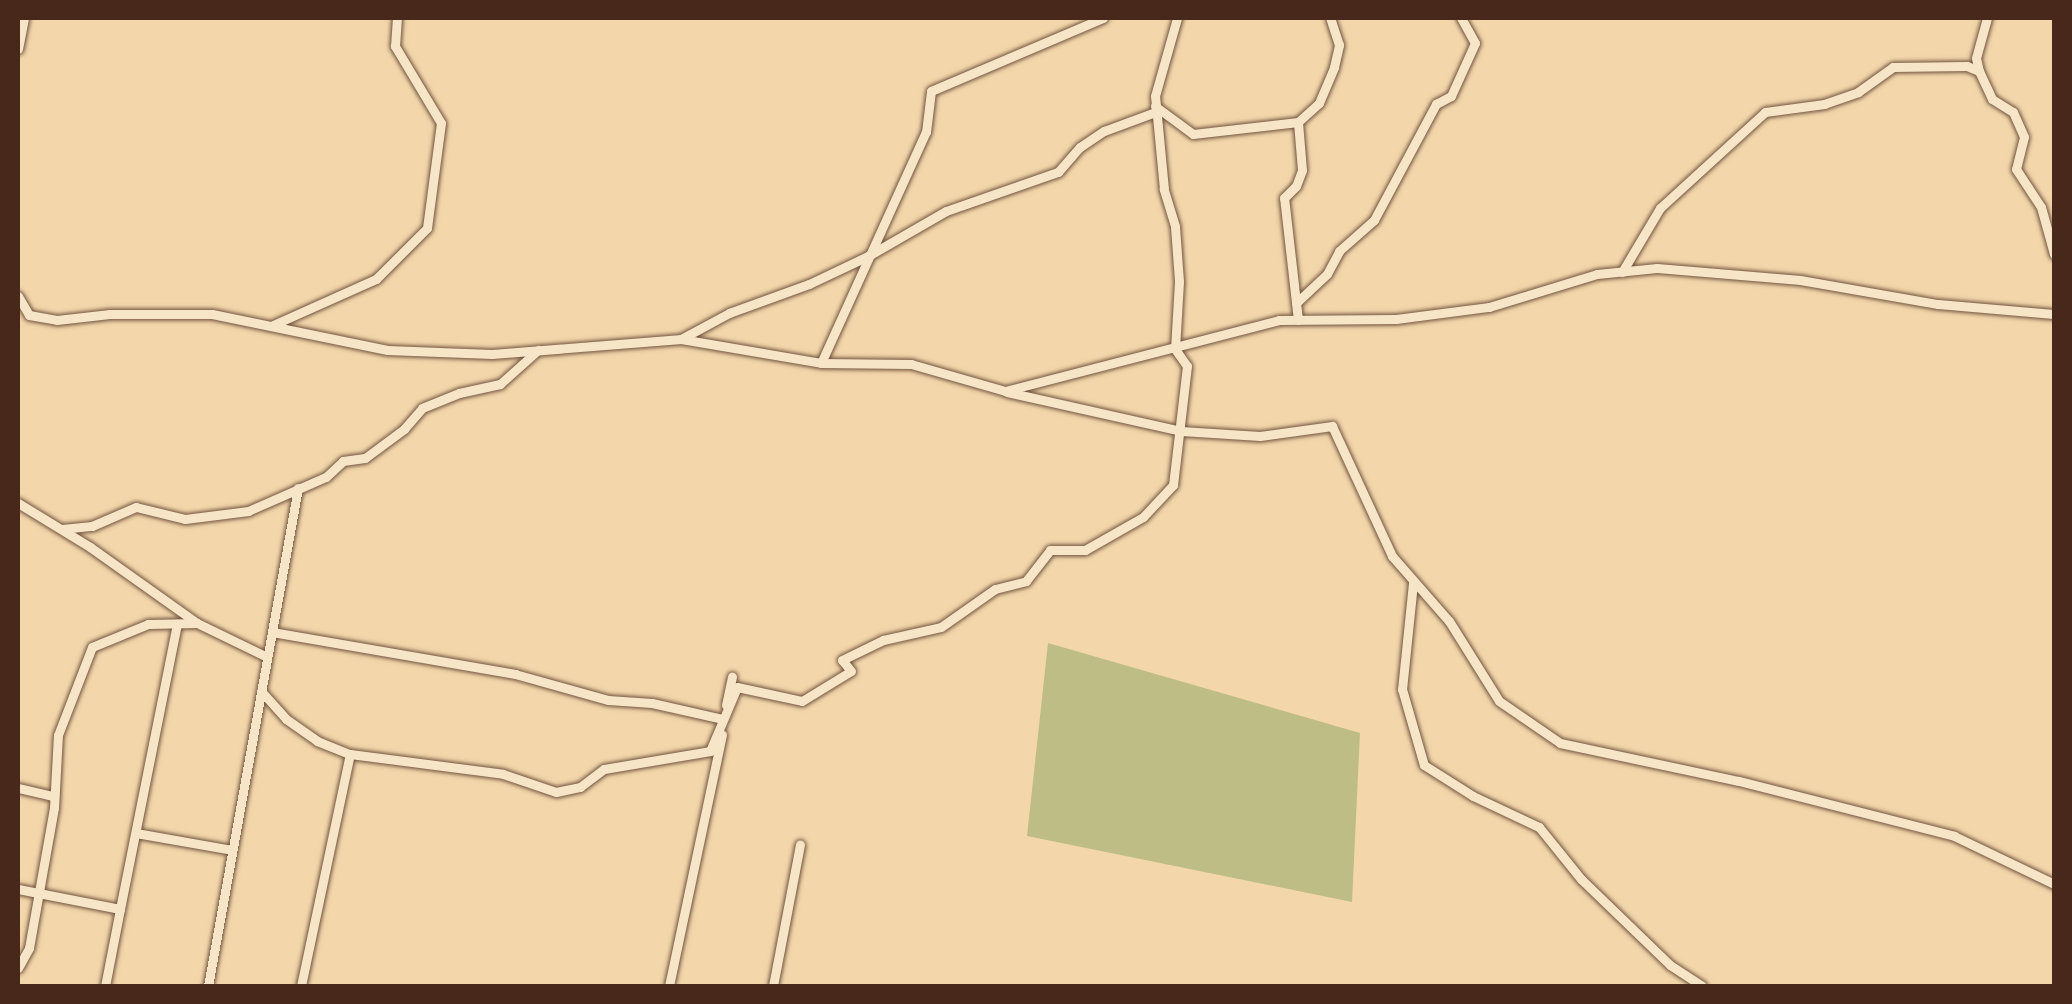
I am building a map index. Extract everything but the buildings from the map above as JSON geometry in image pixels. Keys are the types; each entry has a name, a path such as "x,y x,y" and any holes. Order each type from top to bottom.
{"street":[{"path":"18,49 24,18"},
{"path":"270,326 376,279 427,228 440,122 395,46 398,18"},
{"path":"821,364 926,132 931,91 1103,18"},
{"path":"260,692 286,719 317,741 350,754 503,774 556,792 580,787 604,770 710,751 738,687 802,701 851,670 842,660 883,640 941,627 995,588 1026,581 1050,550 1085,550 1143,517 1173,485 1186,366 1175,349 1180,282 1175,226 1164,189 1155,110 1177,18"},
{"path":"1155,110 1194,134 1298,122 1318,104 1334,66 1340,45 1330,18"},
{"path":"1296,303 1327,274 1339,251 1374,220 1436,104 1451,96 1475,43 1462,18"},
{"path":"1988,18 1976,58 1979,71 1992,99 2013,112 2024,137 2016,169 2041,207 2054,254"},
{"path":"1622,272 1660,208 1765,112 1824,104 1858,92 1893,66 1967,66 1979,71"},
{"path":"680,338 729,312 809,284 868,256 946,211 1058,172 1080,147 1104,131 1155,110"},
{"path":"1298,122 1302,170 1296,186 1284,198 1298,320"},
{"path":"1005,391 1279,320 1396,320 1488,307 1598,274 1657,268 1800,280 1938,304 2054,314"},
{"path":"18,296 29,315 57,320 110,314 212,314 387,350 492,354 680,338 821,364 910,364 1005,391 1181,431 1260,436 1332,426 1392,556 1448,621 1499,701 1560,743 1665,769 1739,780 1954,836 2054,884"},
{"path":"62,529 92,526 136,508 185,519 248,511 326,478 344,461 365,458 404,429 422,408 459,392 500,384 538,350"},
{"path":"208,986 298,488"},
{"path":"18,503 197,623 267,658"},
{"path":"1413,583 1402,689 1424,765 1473,796 1539,827 1582,878 1670,965 1702,986"},
{"path":"18,968 30,948 54,796 58,735 92,648 148,624 197,623"},
{"path":"106,986 178,624"},
{"path":"272,632 514,674 608,700 652,703 724,721"},
{"path":"669,986 732,678"},
{"path":"301,986 350,754"},
{"path":"18,788 54,796"},
{"path":"136,832 232,850"},
{"path":"773,986 800,845"},
{"path":"18,889 120,909"}],"shaded area":[{"path":"1048,643 1360,733 1352,902 1027,836"}]}
